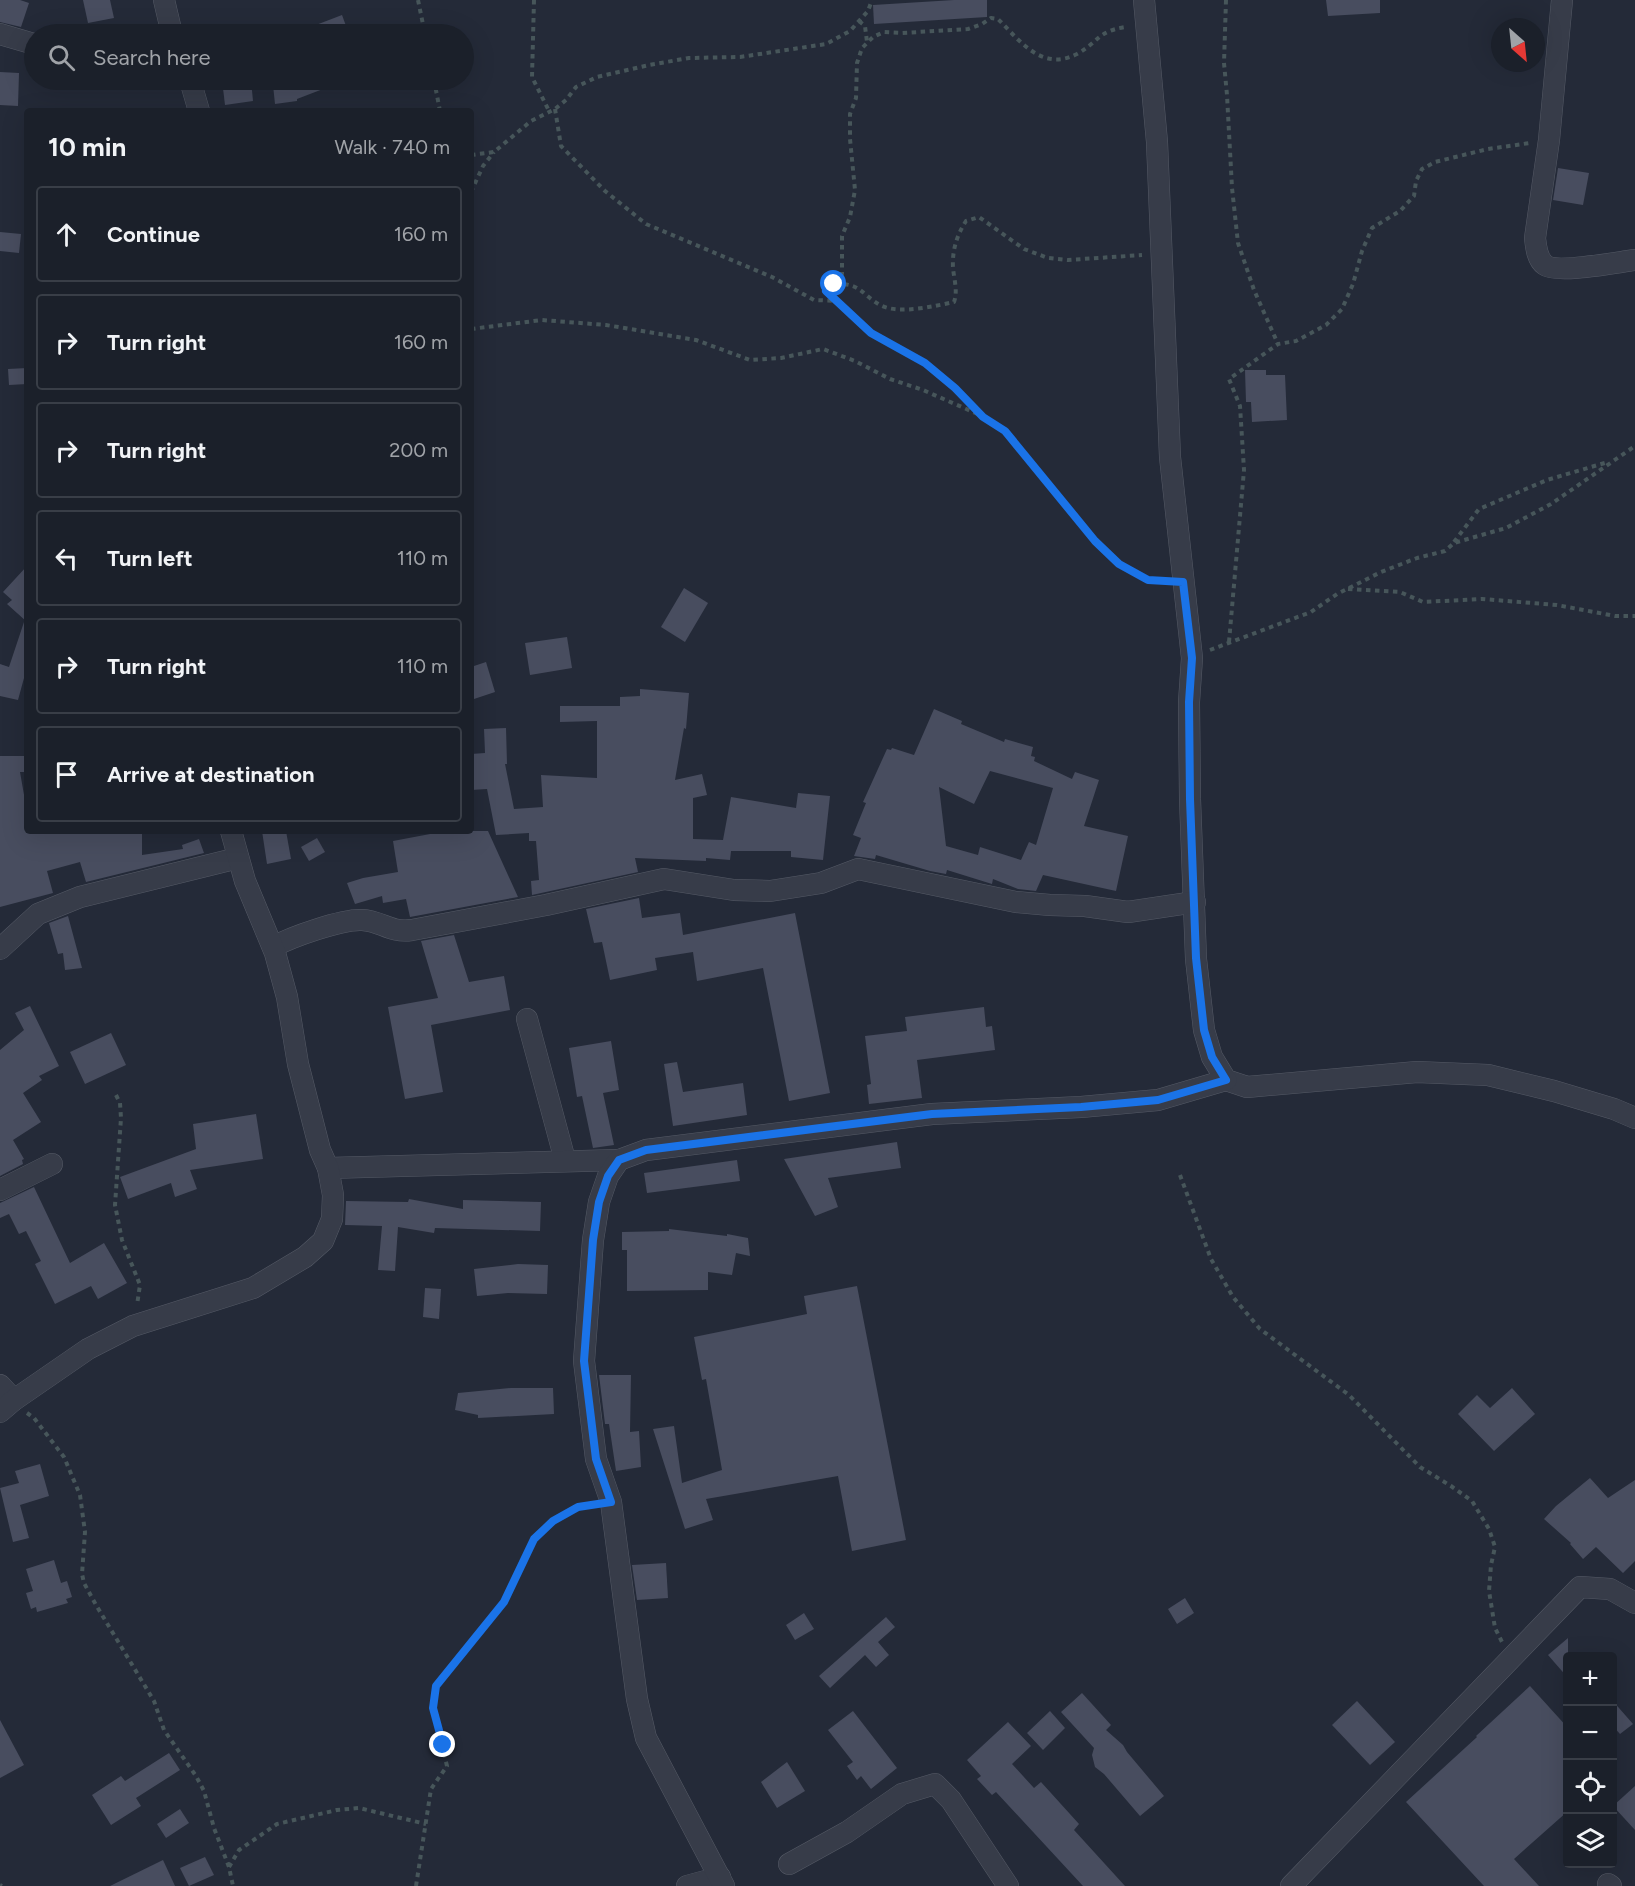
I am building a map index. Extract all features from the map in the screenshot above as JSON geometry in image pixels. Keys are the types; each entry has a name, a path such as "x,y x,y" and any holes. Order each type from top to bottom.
{"street":[{"path":"164,0 170,24"},
{"path":"1144,0 1157,142 1170,457 1192,658 1189,702 1190,799 1196,958 1204,1030 1212,1057 1226,1080"},
{"path":"1562,0 1549,140 1535,238 1537,253 1544,264 1557,269 1635,260"},
{"path":"0,34 24,41"},
{"path":"193,90 198,108"},
{"path":"6,1400 88,1349 133,1326 253,1288 305,1257 323,1241 332,1219 333,1195 328,1167 320,1150 309,1111 298,1064 287,997 273,947 245,881 232,834"},
{"path":"0,949 38,914 55,906 80,897 238,858"},
{"path":"273,947 289,938 347,921 362,920 399,932 546,905 664,879 734,890 770,891 820,882 858,869 1016,902 1085,906 1128,912 1195,902"},
{"path":"527,1019 565,1160"},
{"path":"328,1167 619,1160 646,1150 932,1114 1081,1107 1158,1100 1226,1080 1247,1087 1417,1072 1488,1075 1554,1091 1614,1109 1635,1118"},
{"path":"619,1160 608,1176 599,1202 593,1240 584,1361 596,1459 611,1502 637,1699 646,1738 722,1881 687,1886"},
{"path":"0,1190 52,1164"},
{"path":"1291,1886 1580,1587 1610,1588 1635,1603"},
{"path":"789,1864 847,1832 902,1794 935,1784 951,1800 1008,1886"}],"path":[{"path":"418,0 423,24"},
{"path":"534,0 532,77 549,111"},
{"path":"474,186 483,166 494,152 531,121 555,109 576,87 597,77 689,58 740,57 826,44 850,31 868,11 872,0"},
{"path":"1226,0 1224,63 1238,243 1254,290 1278,344"},
{"path":"983,417 955,388 925,363 871,333 826,291 842,274 842,236 850,217 855,190 850,114 856,98 857,63 862,48 873,37 885,32 968,29 992,18 998,19 1033,53 1053,60 1077,54 1109,29 1145,24"},
{"path":"859,21 865,26 867,43"},
{"path":"436,90 439,108"},
{"path":"555,109 561,146 605,191 646,224 772,277 814,300 838,301"},
{"path":"1229,642 1244,470 1240,406 1229,379 1278,344 1296,341 1326,325 1342,309 1353,285 1362,251 1372,228 1400,211 1414,196 1416,181 1422,169 1436,162 1470,153 1549,140"},
{"path":"474,155 494,152"},
{"path":"834,284 846,284 863,290 880,305 894,310 954,302 956,295 953,266 956,237 966,220 979,217 1024,249 1048,258 1068,260 1162,254"},
{"path":"474,329 542,320 606,325 696,340 750,360 782,358 823,349 983,417 1005,431 1095,541 1119,564 1148,580 1183,582"},
{"path":"1454,543 1506,528 1551,504 1635,446"},
{"path":"1192,658 1311,612 1381,572 1417,558 1445,551 1454,543 1479,509 1547,480 1614,460"},
{"path":"1348,589 1400,592 1423,602 1482,599 1557,605 1615,616 1635,616"},
{"path":"116,1095 120,1104 121,1118 115,1205 122,1240 140,1285 133,1326"},
{"path":"1180,1175 1211,1259 1233,1297 1260,1329 1349,1395 1420,1467 1472,1501 1489,1529 1496,1547 1491,1565 1489,1591 1495,1628 1510,1659"},
{"path":"6,1400 34,1418 64,1457 80,1495 85,1532 82,1574 84,1583 154,1701 164,1730 200,1784 229,1867 233,1886"},
{"path":"416,1886 431,1789 447,1766 433,1708 436,1686 504,1602 534,1539 553,1521 578,1507 611,1502"},
{"path":"229,1867 239,1850 277,1824 337,1810 359,1808 426,1824"}],"building":[{"path":"0,0 20,0 29,3 21,27 0,22"},
{"path":"83,0 110,0 114,18 88,23"},
{"path":"987,0 987,17 874,24 873,5"},
{"path":"1326,0 1380,0 1380,13 1328,16"},
{"path":"342,15 345,24 318,24"},
{"path":"0,72 19,73 18,106 0,105"},
{"path":"223,90 252,90 253,101 225,105"},
{"path":"274,90 320,90 297,99 297,101 275,104"},
{"path":"1558,168 1589,173 1583,205 1553,200"},
{"path":"0,232 21,234 19,253 0,251"},
{"path":"24,368 24,384 9,385 8,369"},
{"path":"1245,370 1266,370 1266,375 1285,375 1287,420 1252,422 1251,402 1246,402"},
{"path":"24,569 24,619 7,604 12,600 3,592"},
{"path":"684,588 708,603 685,642 661,627"},
{"path":"24,622 24,678 18,700 0,696 0,664 9,667"},
{"path":"567,637 572,668 530,675 525,643"},
{"path":"486,662 495,692 474,699 474,666"},
{"path":"640,689 689,693 686,729 684,728 675,780 702,774 707,795 693,798 693,839 723,840 731,797 796,808 798,793 830,796 823,860 791,857 791,851 731,851 730,860 635,858 638,872 532,895 531,881 539,880 536,841 529,841 529,833 496,835 487,789 474,790 474,754 485,753 484,729 506,728 507,764 505,764 514,809 543,807 541,775 597,778 597,721 560,722 560,706 620,706 620,697 640,696"},
{"path":"934,709 962,721 961,724 1004,742 1005,739 1033,747 1031,756 1035,757 1034,761 1072,779 1075,772 1099,780 1084,826 1128,836 1116,891 1043,875 1036,891 1018,889 993,879 992,884 947,870 946,874 930,871 876,855 875,859 854,856 861,838 853,835 866,803 863,802 887,749 892,748 914,755","holes":["990,771 1053,788 1036,845 1029,842 1021,860 980,847 978,855 946,846 939,787 974,804"]},
{"path":"0,756 24,756 24,772 20,772 24,795 24,834 142,834 142,855 183,849 182,845 199,839 204,853 86,882 80,862 47,871 53,893 0,907"},
{"path":"474,831 488,831 518,897 410,917 406,899 383,903 382,896 355,904 347,883 398,872 393,841 430,834 474,834"},
{"path":"262,834 287,834 291,859 267,864"},
{"path":"317,838 325,852 309,861 301,847"},
{"path":"639,898 642,918 680,913 683,935 795,913 830,1093 789,1101 763,968 697,981 693,952 655,958 657,970 610,980 602,942 594,943 586,909"},
{"path":"68,916 82,968 65,970 63,953 58,954 49,923"},
{"path":"454,935 469,982 504,976 510,1010 431,1025 443,1092 405,1099 388,1007 438,998 421,941"},
{"path":"30,1006 59,1066 39,1076 42,1080 23,1093 41,1122 13,1140 24,1159 23,1164 0,1176 0,1050 24,1030 15,1013"},
{"path":"984,1007 986,1027 992,1026 995,1050 917,1060 922,1098 869,1104 867,1085 871,1084 865,1036 907,1031 905,1017"},
{"path":"111,1033 126,1065 85,1084 70,1052"},
{"path":"611,1041 619,1090 603,1093 614,1145 593,1148 582,1096 577,1097 569,1048"},
{"path":"677,1062 683,1092 743,1083 747,1115 673,1126 664,1064"},
{"path":"256,1114 263,1159 190,1170 197,1189 175,1197 171,1183 128,1199 120,1177 196,1149 193,1124"},
{"path":"897,1142 901,1168 828,1178 838,1207 815,1216 784,1159"},
{"path":"737,1160 740,1181 647,1193 644,1173"},
{"path":"34,1187 70,1263 104,1243 127,1283 98,1299 91,1286 55,1304 35,1264 41,1261 26,1231 19,1234 9,1214 0,1218 0,1203"},
{"path":"409,1199 463,1209 463,1200 541,1202 540,1231 435,1228 434,1233 398,1227 395,1271 378,1270 382,1226 345,1225 346,1201 408,1202"},
{"path":"669,1229 748,1238 750,1256 736,1253 732,1275 708,1272 708,1290 627,1291 627,1250 622,1250 622,1232 669,1231"},
{"path":"518,1264 548,1265 547,1294 508,1293 477,1296 474,1269"},
{"path":"857,1286 906,1540 852,1551 838,1476 706,1499 713,1520 685,1529 653,1429 674,1426 682,1483 722,1470 706,1379 702,1380 694,1337 807,1314 804,1296"},
{"path":"425,1288 441,1289 439,1319 423,1317"},
{"path":"599,1375 631,1375 630,1432 639,1431 641,1467 616,1471 609,1424 605,1424"},
{"path":"511,1388 553,1388 554,1414 478,1418 478,1415 455,1410 458,1393"},
{"path":"1512,1388 1535,1414 1494,1451 1458,1414 1477,1395 1490,1408"},
{"path":"40,1464 49,1496 20,1505 29,1538 13,1542 0,1488 19,1483 15,1471"},
{"path":"1590,1478 1608,1498 1635,1480 1635,1561 1623,1573 1596,1547 1583,1559 1571,1543 1544,1519"},
{"path":"54,1560 61,1583 67,1581 72,1597 66,1599 68,1603 37,1612 36,1607 31,1609 26,1593 33,1591 26,1569"},
{"path":"666,1563 668,1598 637,1600 632,1565"},
{"path":"1185,1598 1194,1613 1177,1624 1168,1609"},
{"path":"804,1613 814,1629 795,1640 786,1625"},
{"path":"886,1617 895,1627 878,1642 889,1655 876,1667 865,1655 830,1688 819,1676"},
{"path":"1568,1638 1568,1652 1563,1652 1563,1672 1548,1655"},
{"path":"1530,1686 1563,1722 1563,1815 1514,1859 1539,1886 1484,1886 1406,1802"},
{"path":"1082,1693 1111,1725 1106,1730 1123,1745 1164,1796 1140,1816 1104,1774 1095,1767 1092,1755 1094,1748 1061,1712"},
{"path":"1357,1701 1395,1742 1370,1765 1332,1725"},
{"path":"1617,1706 1633,1724 1620,1734 1617,1731"},
{"path":"853,1711 897,1768 871,1789 861,1776 857,1780 847,1766 853,1762 828,1730"},
{"path":"1050,1711 1065,1728 1043,1750 1027,1733"},
{"path":"0,1720 24,1765 0,1778"},
{"path":"1008,1722 1031,1746 1012,1764 1034,1788 1041,1782 1079,1824 1074,1830 1125,1886 1083,1886 996,1792 992,1795 977,1779 981,1776 967,1760"},
{"path":"169,1753 180,1770 136,1798 141,1806 111,1825 92,1795 121,1776 125,1781"},
{"path":"787,1762 805,1791 777,1808 761,1782"},
{"path":"1635,1786 1635,1830 1617,1810 1617,1802"},
{"path":"180,1809 189,1823 166,1838 157,1824"},
{"path":"205,1857 214,1875 189,1886 180,1868"},
{"path":"163,1860 175,1886 110,1886"}],"route":[{"path":"443,1745 433,1708 436,1686 504,1602 534,1539 553,1521 578,1507 611,1502 596,1459 584,1361 593,1240 599,1202 608,1176 619,1160 646,1150 932,1114 1081,1107 1158,1100 1226,1080 1212,1057 1204,1030 1196,958 1190,799 1189,702 1192,658 1183,582 1148,580 1119,564 1095,541 1005,431 983,417 955,388 925,363 871,333 826,291 834,284"}]}
